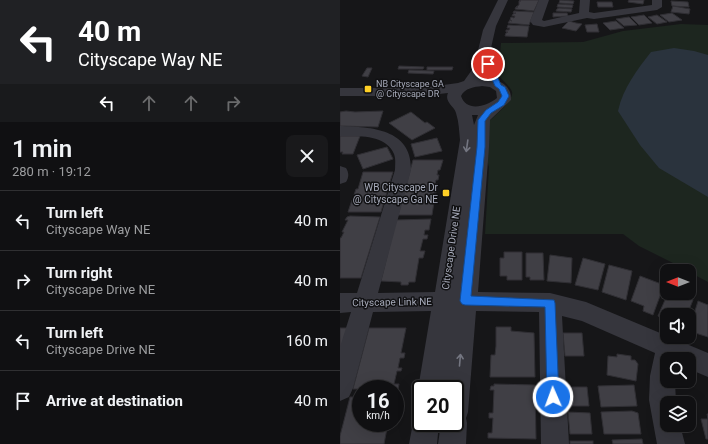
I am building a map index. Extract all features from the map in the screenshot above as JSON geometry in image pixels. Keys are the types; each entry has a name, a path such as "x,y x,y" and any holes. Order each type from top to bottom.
{"street":[{"path":"459,106 454,99 455,92 465,86 477,74 484,59 489,28 503,0"},
{"path":"544,0 536,21 537,23 544,24 587,15 657,8 657,0"},
{"path":"584,0 583,10 587,15"},
{"path":"484,59 488,64 498,86"},
{"path":"340,92 421,92 482,82 498,86"},
{"name":"Cityscape Drive NE","path":"433,380 454,301 481,147 481,125 485,115 504,100 505,96 502,88 498,86"},
{"path":"340,99 437,99 459,106 481,110 495,107"},
{"name":"Cityscape Drive NE","path":"455,380 454,301 468,140 467,126 459,106"},
{"path":"340,131 375,133 394,143 402,154 403,170 340,388"},
{"path":"340,172 340,178"},
{"name":"Cityscape Link NE","path":"340,303 454,301 550,303 586,312 708,365"},
{"path":"550,303 555,444"},
{"path":"662,396 663,376 668,348"},
{"path":"423,444 425,432"},
{"path":"452,444 453,432"},
{"path":"669,432 671,444"}],"shaded area":[{"path":"681,24 708,25 708,282 696,276 696,264 675,264 639,246 623,234 485,234 489,167 486,157 487,123 507,104 512,96 510,88 498,75 501,43 583,42 623,31"},
{"path":"674,48 708,55 708,197 659,168 640,145 618,111 627,87 651,52"}],"building":[{"path":"519,0 539,0 534,11 515,9 519,5 519,1 521,1"},
{"path":"560,0 574,1 573,4 559,3"},
{"path":"629,0 644,0 643,4 628,2"},
{"path":"671,1 688,2 689,7 672,6"},
{"path":"597,2 612,2 613,7 598,7"},
{"path":"558,4 573,5 572,8 557,7"},
{"path":"673,6 690,9 689,14 671,12"},
{"path":"559,8 572,9 571,12 556,11"},
{"path":"514,11 534,12 529,25 508,23 511,17 514,18 515,16 512,16 516,13 513,13"},
{"path":"553,13 567,13 568,16 553,17"},
{"path":"672,13 682,20 669,22 660,15"},
{"path":"644,15 652,23 639,25 631,17"},
{"path":"657,15 667,22 657,24 648,17"},
{"path":"629,17 637,25 624,26 616,19"},
{"path":"569,21 582,24 576,31 562,28"},
{"path":"616,21 624,28 610,30 603,23"},
{"path":"597,24 599,32 587,32 585,25"},
{"path":"508,25 529,26 527,37 505,36 508,32 506,32 506,30 509,30 510,28 507,28"},
{"path":"399,66 424,67 423,69 398,69"},
{"path":"427,67 453,67 452,70 427,70"},
{"path":"367,68 372,68 368,77 362,76"},
{"path":"409,70 434,71 433,74 408,73"},
{"path":"383,111 378,127 340,126 340,112"},
{"path":"411,112 425,123 427,122 435,128 412,140 389,123"},
{"path":"340,136 360,136 353,154 342,154 343,152 340,152"},
{"path":"437,138 442,151 415,157 411,144"},
{"path":"387,147 393,159 363,169 357,155"},
{"path":"413,160 443,160 440,170 438,170 438,180 436,180 435,184 438,184 436,193 433,193 432,202 434,202 432,215 398,215"},
{"path":"363,172 393,172 381,212 348,212 352,200 354,200 356,195 354,195 356,189 358,189"},
{"path":"350,216 380,217 361,278 340,278 340,238 344,232 342,232 348,220 345,220"},
{"path":"431,219 429,230 425,230 424,235 428,235 427,239 423,239 420,251 425,251 423,258 419,258 415,282 409,282 408,285 401,285 401,282 381,281 396,220"},
{"path":"504,252 522,252 522,280 507,280 507,276 500,276 500,258 504,258"},
{"path":"526,253 543,253 544,280 530,280 530,277 526,277"},
{"path":"550,255 572,258 571,283 547,281"},
{"path":"583,258 605,264 598,290 575,285"},
{"path":"609,265 632,271 626,300 602,292"},
{"path":"640,276 660,284 660,296 653,315 643,311 644,306 631,301"},
{"path":"665,300 693,300 690,308 661,308"},
{"path":"698,301 708,305 708,337 696,333 696,308"},
{"path":"496,327 511,327 511,331 534,333 535,377 490,377 491,355 495,355"},
{"path":"340,328 348,328 340,353"},
{"path":"369,328 406,328 401,353 405,353 404,358 400,358 398,368 402,368 401,371 397,371 395,380 355,380"},
{"path":"563,333 582,333 584,356 565,356"},
{"path":"617,354 631,356 631,360 635,360 638,364 636,381 607,375 608,356 617,357"},
{"path":"494,384 535,385 536,439 488,438 488,433 492,433 493,418 489,418 489,413 493,413 494,390 490,390 491,386 494,386"},
{"path":"634,385 637,406 601,407 598,386"},
{"path":"567,387 587,387 589,406 568,406"},
{"path":"350,397 352,397 352,432 386,432 384,444 340,444 340,436"},
{"path":"632,411 638,413 641,434 604,434 601,412"},
{"path":"568,412 590,413 592,434 570,434"},
{"path":"701,419 708,419 708,439 706,439"},
{"path":"642,439 643,444 613,444 612,440"},
{"path":"570,441 593,441 593,444 570,444"}],"place":[{"name":"NB Cityscape GA @ Cityscape DR","path":"368,89"},
{"name":"WB Cityscape Dr @ Cityscape Ga NE","path":"446,193"}],"route":[{"path":"488,64 498,86 505,92 505,96 501,103 488,111 483,117 481,125 481,147 465,301 550,303 553,397"}]}
